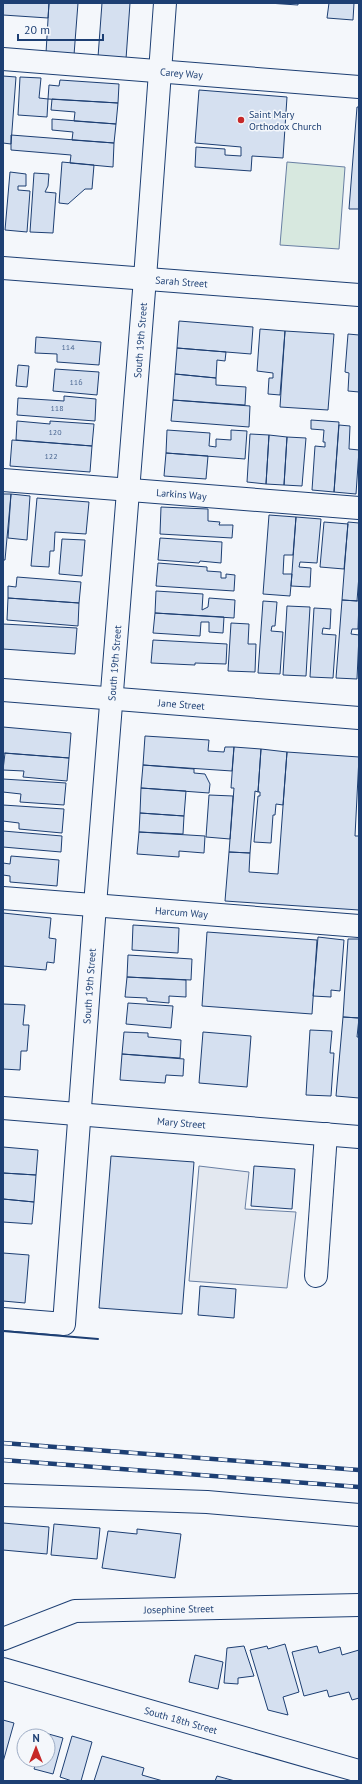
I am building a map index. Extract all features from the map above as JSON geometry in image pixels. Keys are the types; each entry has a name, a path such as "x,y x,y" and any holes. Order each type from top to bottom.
{"street":[{"name":"South 19th Street","path":"3,1319 64,1324 165,3"},
{"name":"Carey Way","path":"3,59 359,87"},
{"name":"Sarah Street","path":"3,268 359,295"},
{"name":"Larkins Way","path":"3,480 359,508"},
{"name":"Jane Street","path":"3,690 359,718"},
{"name":"Harcum Way","path":"3,898 359,926"},
{"name":"Mary Street","path":"3,1108 80,1113 359,1137"},
{"path":"316,1276 326,1134"},
{"path":"3,1495 207,1502 359,1515"},
{"name":"Josephine Street","path":"3,1639 75,1611 359,1605"},
{"name":"South 18th Street","path":"3,1669 359,1771"}],"shaded area":[{"path":"287,162 345,167 339,249 280,245"},
{"path":"199,1166 249,1172 245,1209 296,1212 287,1288 189,1281"}],"building":[{"path":"3,3 49,3 48,18 3,15"},
{"path":"49,3 78,3 74,55 46,53"},
{"path":"102,3 130,3 126,59 98,57"},
{"path":"268,3 298,3 298,5"},
{"path":"329,3 354,3 353,20 327,18"},
{"path":"3,76 16,77 11,144 3,143"},
{"path":"20,77 41,78 39,98 48,99 47,117 18,115"},
{"path":"60,80 119,84 118,103 48,99 49,85 59,86"},
{"name":"Saint Mary Orthodox Church","path":"199,90 287,97 283,158 252,156 251,171 195,167 196,147 225,149 225,155 241,156 241,147 195,143"},
{"path":"52,99 118,103 116,124 74,121 75,112 51,110"},
{"path":"357,107 359,107 359,209 349,209"},
{"path":"52,119 116,124 114,143 72,140 73,132 52,130"},
{"path":"11,135 114,143 113,167 70,163 71,155 11,150"},
{"path":"62,162 94,165 92,189 85,189 68,204 59,203"},
{"path":"10,172 26,174 26,186 18,186 18,190 30,191 27,232 5,230"},
{"path":"34,173 49,174 48,186 45,192 56,193 53,233 30,232"},
{"path":"179,321 253,327 251,354 177,348"},
{"path":"260,329 285,331 280,395 268,394 269,378 273,378 273,373 257,371"},
{"path":"285,331 334,334 328,410 280,407"},
{"path":"348,334 359,335 359,392 348,391 349,373 345,372"},
{"path":"36,337 101,342 99,365 57,362 57,354 35,353"},
{"path":"177,348 226,352 225,361 217,360 216,378 175,374"},
{"path":"18,365 29,366 27,387 16,386"},
{"path":"55,369 99,372 97,395 53,391"},
{"path":"175,374 216,378 216,385 246,387 245,405 173,400"},
{"path":"64,396 96,399 95,421 17,415 18,398 64,401"},
{"path":"173,400 250,406 249,427 171,421"},
{"path":"311,420 339,422 334,492 312,490 315,446 325,447 325,442 323,442 324,430 311,429"},
{"path":"17,421 50,424 50,421 94,424 92,446 16,440"},
{"path":"339,425 350,426 349,449 359,450 356,494 334,492"},
{"path":"167,430 210,433 209,446 216,447 216,439 231,440 231,430 247,431 245,459 166,453"},
{"path":"250,434 269,435 266,484 247,482"},
{"path":"269,435 287,437 284,485 266,484"},
{"path":"287,437 306,438 302,486 284,485"},
{"path":"12,440 92,446 90,472 10,466"},
{"path":"166,453 208,456 206,479 164,476"},
{"path":"3,494 11,494 5,560 3,560"},
{"path":"11,494 30,496 27,540 8,538"},
{"path":"37,498 89,502 86,534 55,532 54,551 50,551 49,567 31,566"},
{"path":"161,507 208,509 208,521 220,522 219,525 233,525 232,538 160,534"},
{"path":"269,515 296,517 293,555 284,555 283,574 292,574 290,596 263,594"},
{"path":"296,517 321,519 317,563 300,562 299,567 311,568 310,587 291,586"},
{"path":"324,522 348,524 344,569 320,567"},
{"path":"348,522 359,523 359,575 357,601 342,600"},
{"path":"160,538 222,542 221,563 158,560"},
{"path":"62,539 85,540 82,576 59,574"},
{"path":"158,563 207,567 207,571 221,572 221,578 226,578 226,574 235,575 234,591 156,586"},
{"path":"17,577 81,582 79,603 8,598 8,586 16,587"},
{"path":"156,591 203,594 202,610 208,607 209,598 235,600 234,618 155,613"},
{"path":"8,598 79,603 78,626 7,620"},
{"path":"342,600 359,601 358,629 352,629 351,634 359,635 357,679 336,678"},
{"path":"263,601 277,602 275,626 272,626 271,631 283,632 280,674 258,673"},
{"path":"287,606 310,607 306,676 283,675"},
{"path":"314,608 331,609 330,629 323,628 322,634 336,635 333,678 310,677"},
{"path":"155,613 224,617 223,633 209,632 209,622 201,622 200,636 153,633"},
{"path":"231,623 249,624 248,644 256,644 255,672 228,671"},
{"path":"3,624 77,628 75,654 3,649"},
{"path":"153,640 227,644 226,664 195,663 195,665 151,663"},
{"path":"3,727 71,733 69,758 3,753"},
{"path":"145,736 209,740 208,751 224,752 225,747 234,747 232,771 143,765"},
{"path":"234,747 261,749 258,792 255,791 250,853 229,852 234,788 231,788"},
{"path":"261,749 287,752 283,805 276,804 275,815 273,815 271,843 254,842 258,796 260,796 260,792 258,792"},
{"path":"287,752 359,757 355,836 359,836 359,910 225,901 229,852 250,853 249,872 278,874"},
{"path":"5,753 69,758 67,781 23,777 24,771 3,770"},
{"path":"143,765 194,769 194,773 205,774 210,784 209,793 141,788"},
{"path":"3,779 66,783 64,805 20,802 21,794 3,792"},
{"path":"141,788 186,791 184,816 140,813"},
{"path":"209,795 233,796 230,839 206,837"},
{"path":"3,805 64,809 62,833 19,829 19,823 3,821"},
{"path":"140,813 184,816 183,834 139,832"},
{"path":"3,831 62,836 61,852 3,847"},
{"path":"139,832 205,836 204,853 179,851 179,857 137,854"},
{"path":"11,856 59,860 57,886 10,882 10,876 3,875 3,863 10,864"},
{"path":"3,913 51,918 49,938 56,939 54,963 47,962 46,970 3,966"},
{"path":"133,925 179,928 178,953 132,950"},
{"path":"207,932 317,940 312,1014 202,1006"},
{"path":"318,937 344,940 340,991 331,990 331,997 313,996"},
{"path":"348,939 359,939 359,1018 343,1017"},
{"path":"128,955 192,959 191,980 127,977"},
{"path":"127,977 186,980 186,997 169,996 169,1003 147,1001 147,998 125,997"},
{"path":"128,1003 173,1006 171,1028 126,1024"},
{"path":"3,1004 25,1005 23,1025 29,1025 27,1051 21,1051 20,1070 3,1069"},
{"path":"343,1017 359,1018 357,1037 359,1037 359,1098 336,1096"},
{"path":"310,1030 332,1031 330,1053 334,1053 331,1096 306,1095"},
{"path":"124,1032 148,1033 148,1037 181,1040 180,1058 122,1054"},
{"path":"203,1032 251,1036 247,1087 199,1083"},
{"path":"122,1054 184,1059 183,1076 166,1075 165,1083 120,1080"},
{"path":"3,1147 38,1150 36,1175 3,1173"},
{"path":"111,1156 194,1162 182,1314 99,1308"},
{"path":"254,1166 295,1169 292,1209 251,1206"},
{"path":"3,1173 36,1175 34,1202 3,1199"},
{"path":"3,1199 34,1202 32,1224 3,1222"},
{"path":"3,1253 29,1255 25,1303 3,1301"},
{"path":"200,1286 236,1289 234,1318 198,1315"},
{"path":"3,1523 49,1527 47,1554 3,1550"},
{"path":"54,1524 100,1528 97,1559 51,1555"},
{"path":"137,1529 181,1534 175,1578 102,1568 108,1531 137,1534"},
{"path":"285,1644 299,1692 283,1697 288,1715 268,1710 250,1650 267,1646 268,1649"},
{"path":"244,1646 254,1676 238,1678 238,1684 224,1683 227,1648"},
{"path":"317,1646 319,1653 340,1647 342,1655 359,1650 359,1698 352,1700 349,1692 329,1697 327,1690 304,1696 292,1652"},
{"path":"195,1655 223,1662 218,1689 189,1682"},
{"path":"3,1720 14,1723 3,1762"},
{"path":"56,1736 63,1738 56,1763"},
{"path":"72,1736 92,1742 81,1781 72,1781 60,1777"},
{"path":"102,1756 144,1768 142,1775 163,1781 94,1781"},
{"path":"34,1768 55,1768 53,1774"},
{"path":"217,1776 235,1781 215,1781"}],"railway":[{"path":"3,1443 359,1470"},
{"path":"3,1460 359,1487"}],"wall":[{"path":"3,1331 98,1339"}],"place":[{"name":"Saint Mary Orthodox Church","path":"241,120"}]}
